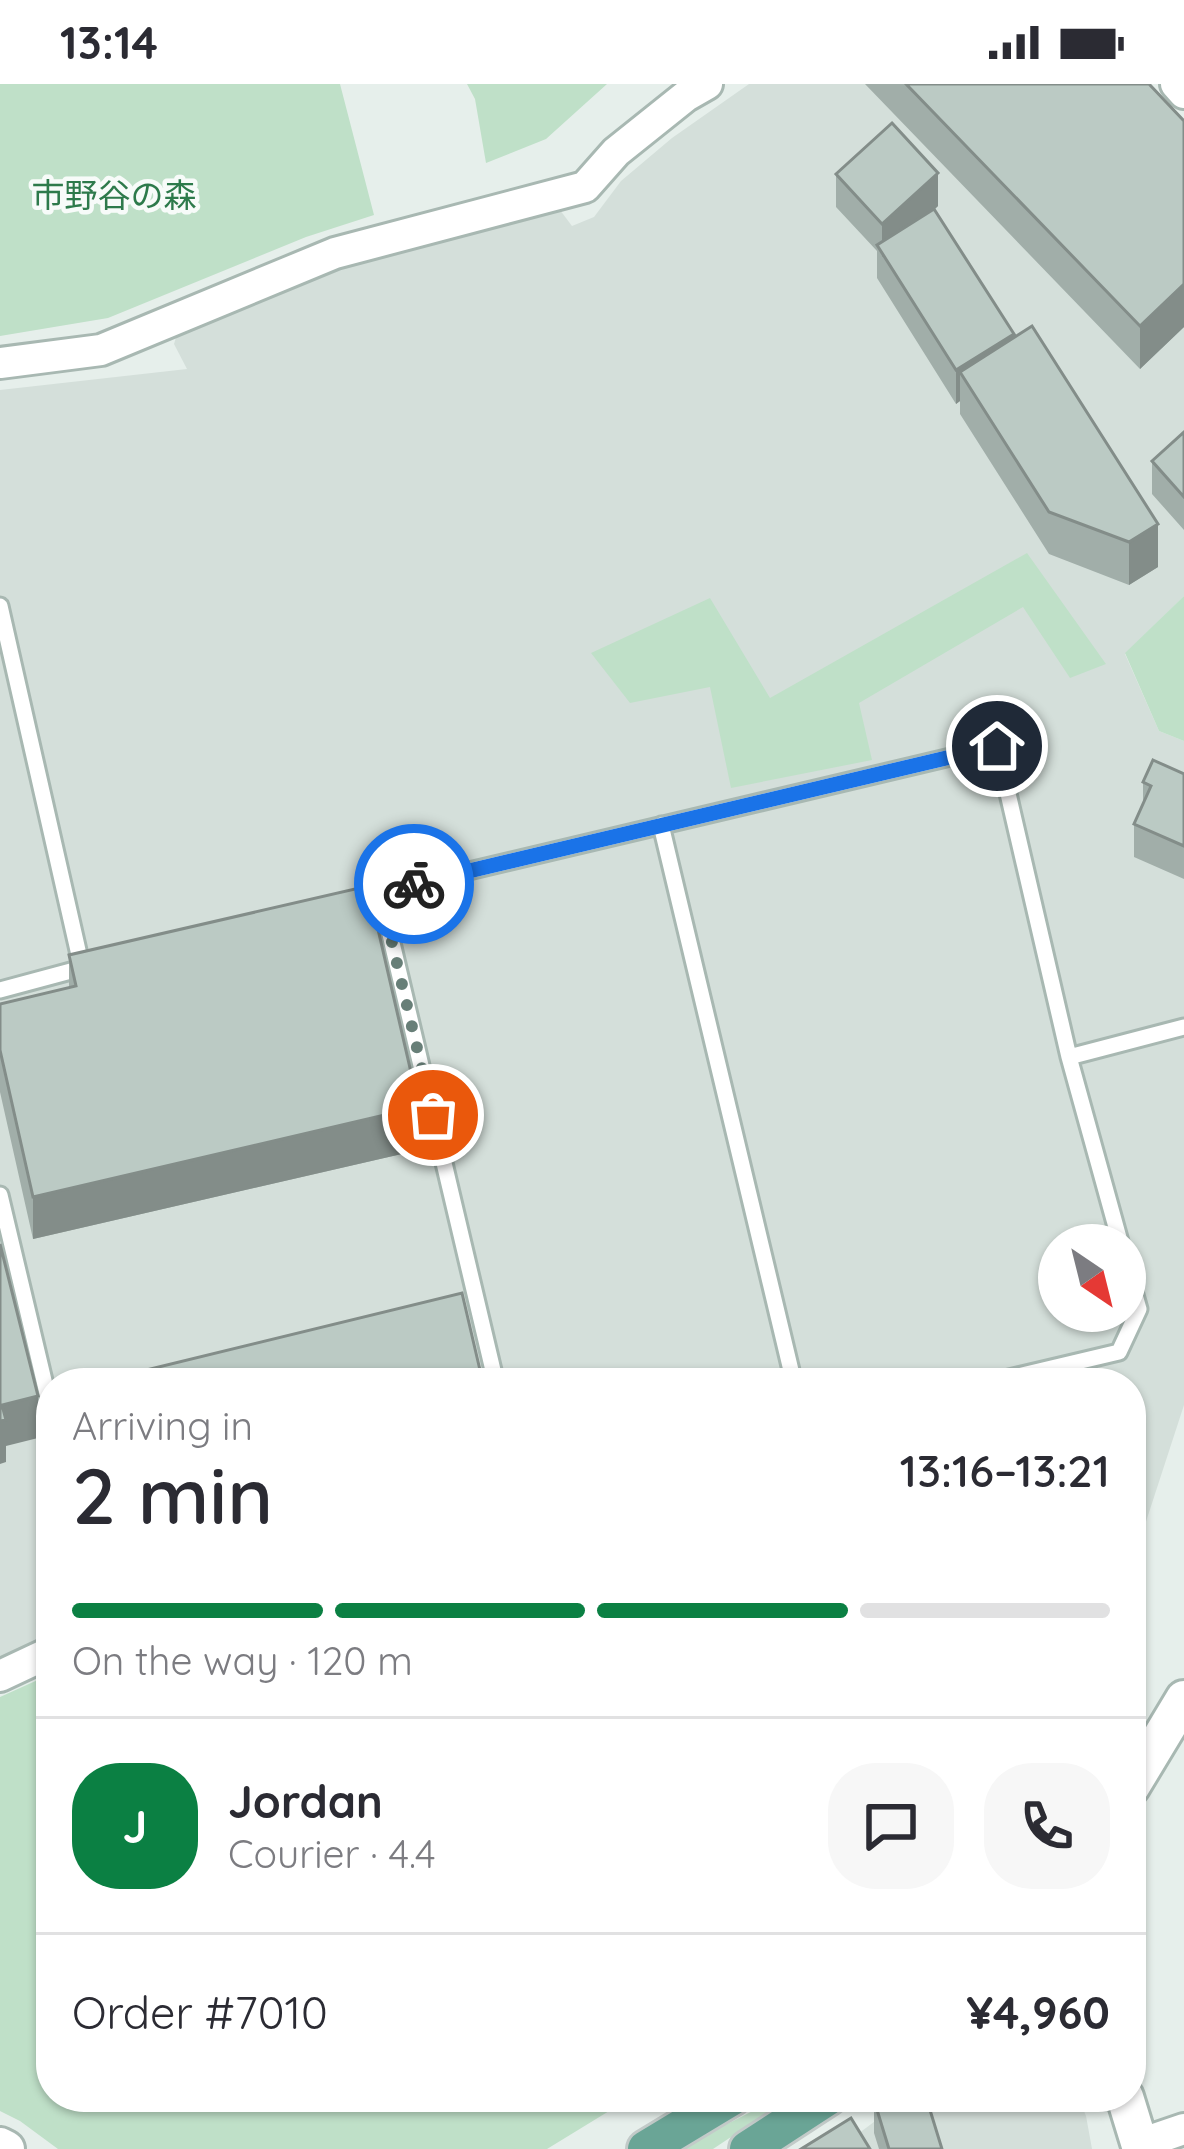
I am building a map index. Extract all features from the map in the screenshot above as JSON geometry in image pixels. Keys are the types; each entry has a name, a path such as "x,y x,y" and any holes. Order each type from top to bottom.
{"main road":[{"path":"646,2149 705,2112"},
{"path":"748,2149 805,2112"}],"street":[{"path":"0,363 101,350 335,254 584,187 616,152 707,84"},
{"path":"1176,84 1184,93"},
{"path":"0,1676 36,1659"},
{"path":"1146,1731 1184,1684"},
{"path":"1146,1761 1184,1699"},
{"path":"1130,2112 1141,2146 1184,2129"}],"lane":[{"path":"0,606 82,968 0,990"},
{"path":"492,1368 380,892 997,746 1070,1057 1115,1224"},
{"path":"661,825 790,1368"},
{"path":"1070,1057 1184,1027"},
{"path":"0,1195 41,1368"},
{"path":"1051,1368 1119,1352 1128,1332"}],"shaded area":[{"path":"749,84 1148,84 1184,122 1184,596 1125,654 1159,731 1184,741 1184,1405 1146,1522 1146,1368 36,1368 36,1646 0,1662 0,390 187,369 174,344 178,331 292,286 371,258 560,210 572,226 594,217 621,181"},
{"path":"887,2112 1084,2112 1092,2149 838,2149"}],"green space":[{"name":"市野谷の森","path":"0,84 340,84 374,215 306,237 108,318 0,336"},
{"path":"467,84 607,84 546,139 486,163 475,99"},
{"path":"1027,553 1106,664 1070,678 1023,607 859,703 872,760 731,788 710,687 630,703 591,653 710,598 770,698"},
{"path":"1184,596 1184,741 1159,731 1125,653"},
{"path":"36,1681 36,2112 607,2112 547,2149 58,2149 0,2111 0,1697"},
{"path":"751,2112 768,2112 713,2149 678,2149"}],"building":[{"path":"906,84 1149,84 1184,121 1184,284 1140,326"},
{"path":"892,123 938,173 882,224 836,174"},
{"path":"934,209 1014,334 956,370 877,245"},
{"path":"1032,326 1158,524 1129,542 1049,512 960,372"},
{"path":"1184,432 1184,497 1152,461"},
{"path":"1153,760 1184,774 1184,846 1134,824 1151,786 1143,782"},
{"path":"368,886 419,1107 33,1197 0,1050 0,1004 76,986 69,955"},
{"path":"0,1244 36,1396 2,1405 6,1420 0,1421"},
{"path":"462,1293 480,1368 154,1368"},
{"path":"878,2112 931,2112 942,2149 889,2149"},
{"path":"851,2118 870,2149 801,2149"}],"way so far":[{"path":"414,884 380,892 433,1115"}],"route":[{"path":"414,884 997,746"}]}
